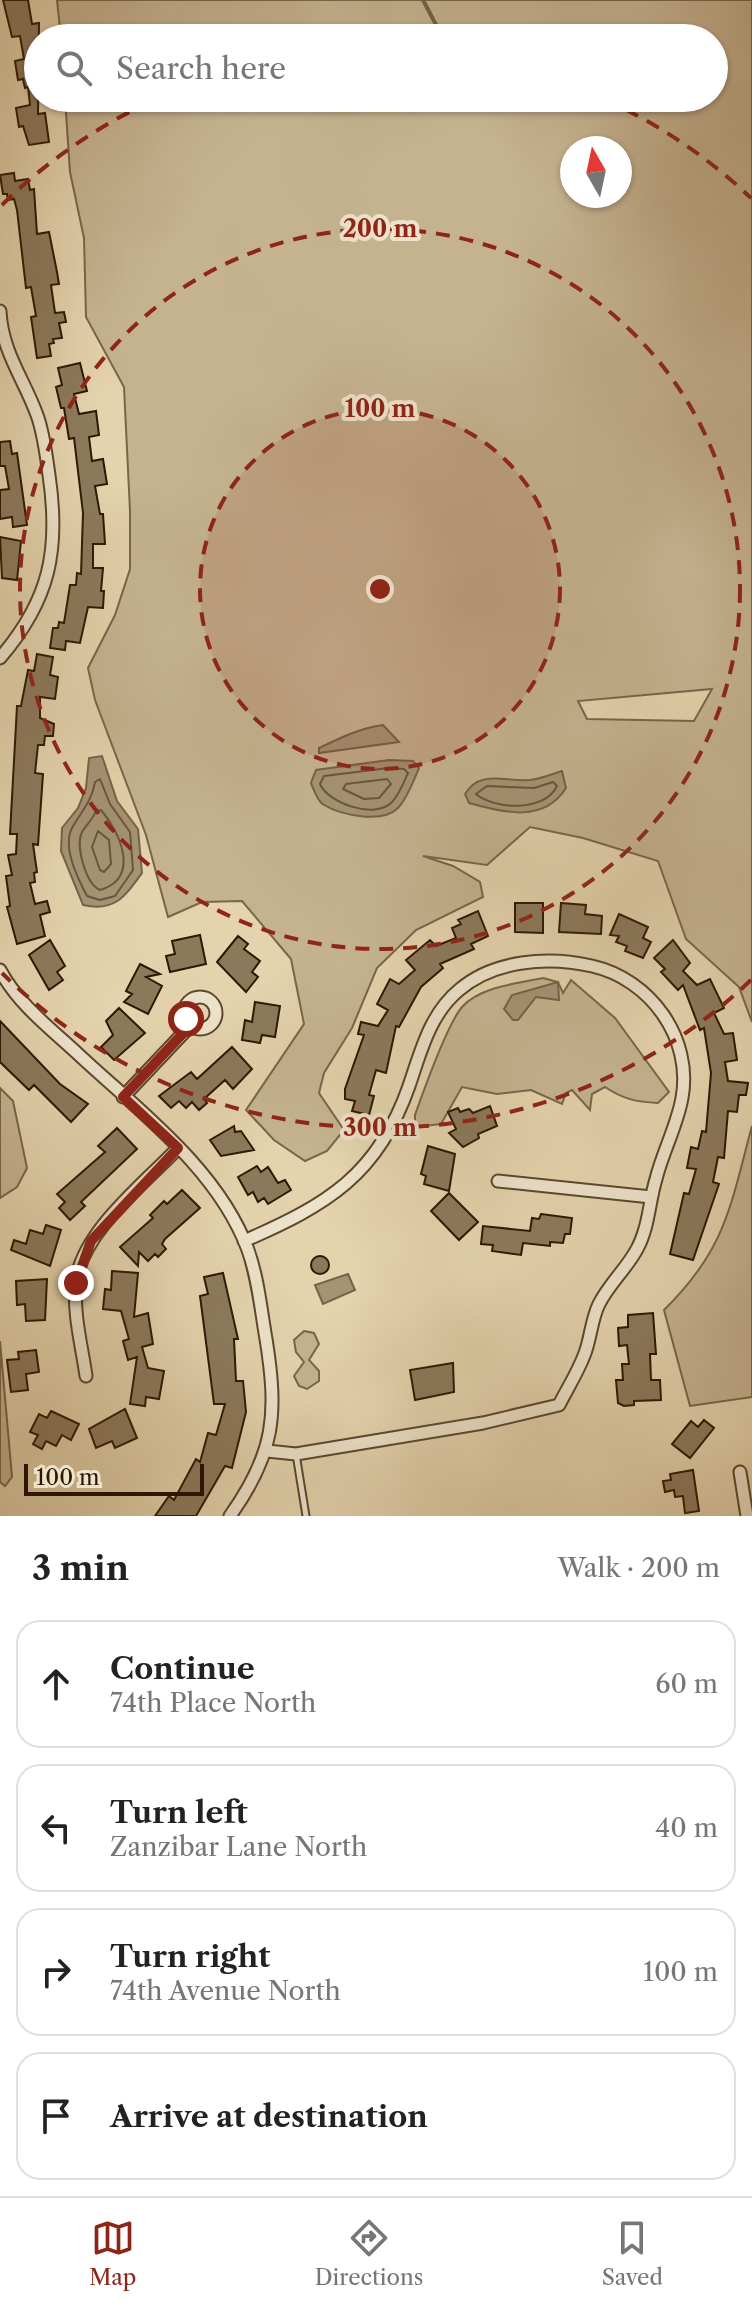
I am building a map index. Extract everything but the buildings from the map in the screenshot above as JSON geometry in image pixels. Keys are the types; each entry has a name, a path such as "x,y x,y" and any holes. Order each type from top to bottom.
{"street":[{"path":"0,311 8,354 41,425 55,512 48,579 27,623 0,658"},
{"path":"244,1241 331,1198 371,1159 399,1116 436,1017 460,989 494,969 527,962 577,963 624,977 649,998 664,1016 676,1040 682,1066 680,1109 651,1197 646,1230 637,1250 599,1305 586,1352 559,1405 483,1423 296,1454 267,1451"},
{"path":"0,970 33,1013 178,1148 216,1192 244,1241 258,1293 274,1391 267,1451 254,1481 230,1516"},
{"path":"123,1097 190,1026"},
{"path":"86,1376 76,1297 83,1258 103,1227 178,1148"},
{"path":"498,1181 651,1197"},
{"path":"740,1472 747,1516"}],"lane":[{"path":"296,1454 306,1516"}],"shaded area":[{"path":"57,0 752,0 752,1022 739,987 686,939 658,861 583,838 530,827 487,865 423,856 453,866 480,882 483,897 416,930 377,968 352,1028 324,1073 319,1093 344,1130 327,1151 305,1161 274,1140 246,1110 304,1024 291,959 242,901 202,902 168,917 146,835 95,700 88,668 115,615 130,569 130,511 124,387 86,317 84,238 70,172 66,112 728,112 728,24 60,24","holes":["712,689 694,721 587,719 578,701"]},
{"path":"543,978 558,982 563,993 571,980 615,1018 669,1092 658,1103 650,1103 624,1097 605,1087 592,1094 590,1110 572,1090 566,1093 562,1104 531,1090 497,1094 462,1087 441,1124 415,1127 415,1115 436,1059 462,1007 489,990"},
{"path":"0,1088 13,1101 27,1168 17,1187 0,1198"},
{"path":"752,1126 752,1397 690,1406 664,1310 701,1267 723,1226"},
{"path":"304,1331 314,1333 319,1344 309,1360 319,1371 319,1381 307,1389 299,1386 294,1376 304,1362 296,1352 294,1340"},
{"path":"0,1341 12,1477 5,1486 0,1482"}],"water":[{"path":"383,725 399,742 319,753 319,748 342,737"},
{"path":"102,756 117,801 138,829 142,873 117,901 94,907 83,905 61,851 62,828 78,808 86,788 89,758"},
{"path":"389,760 413,761 419,768 398,808 382,816 351,815 331,809 319,801 311,783 316,770"},
{"path":"562,771 566,788 557,799 535,811 509,812 482,807 469,803 465,794 471,786 486,779 530,780"},
{"path":"558,982 559,1000 536,997 518,1020 513,1020 504,1009 512,995"},
{"path":"348,1274 355,1290 323,1304 315,1285"}],"waterway":[{"path":"423,0 436,24"}],"route":[{"path":"76,1283 78,1270 91,1241 178,1148 123,1097 190,1026 186,1019"}]}
